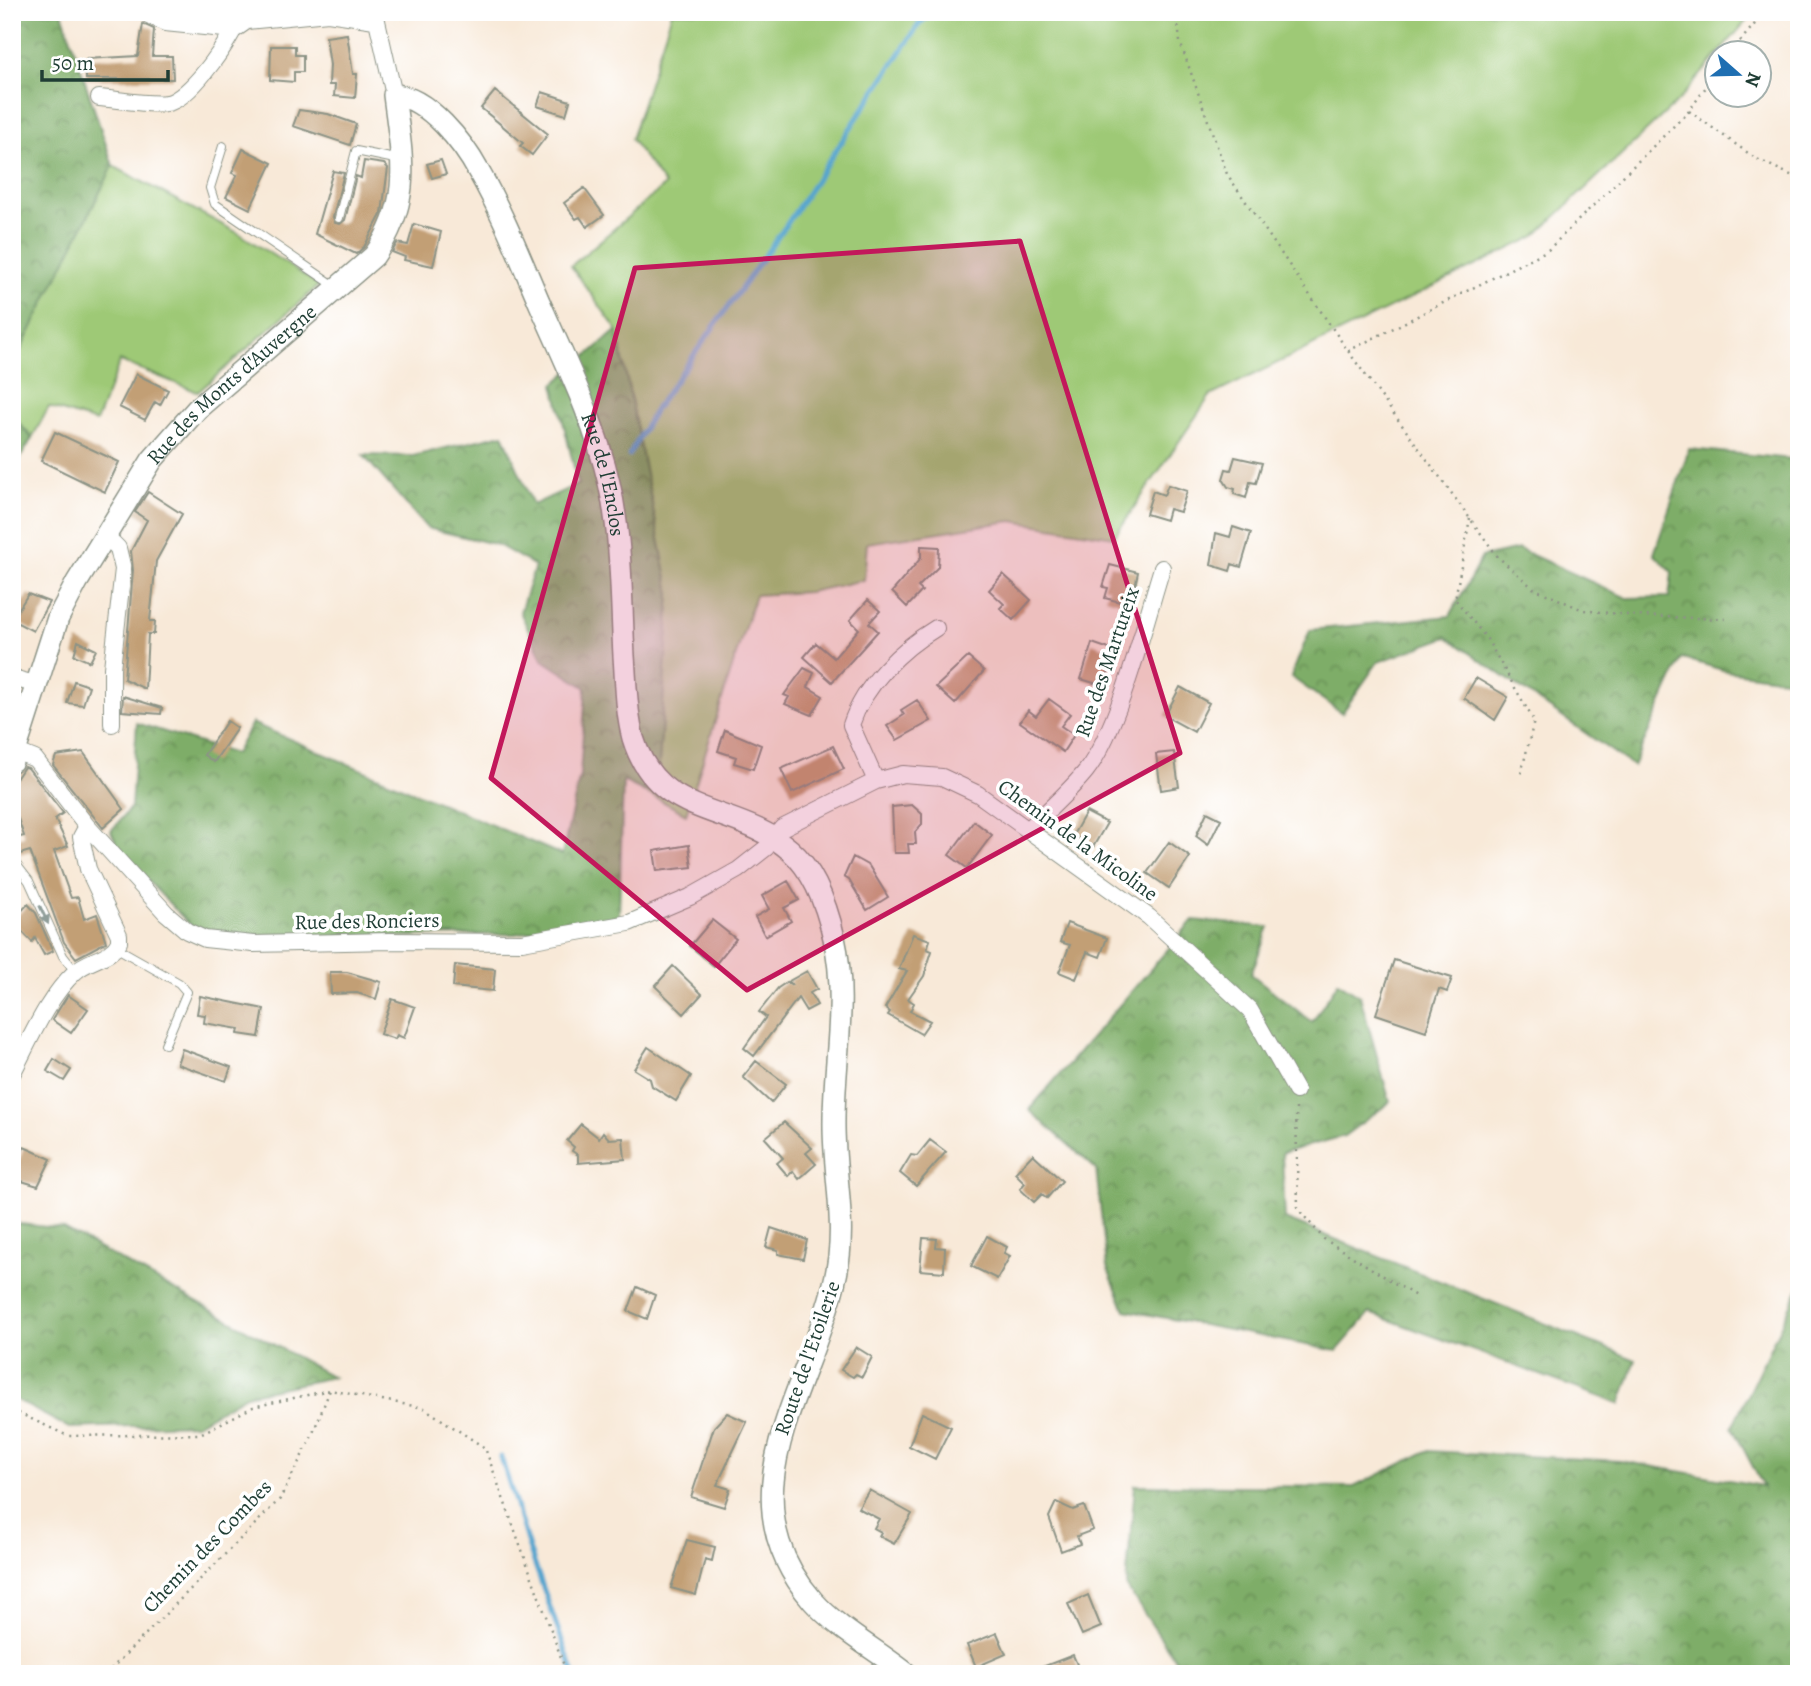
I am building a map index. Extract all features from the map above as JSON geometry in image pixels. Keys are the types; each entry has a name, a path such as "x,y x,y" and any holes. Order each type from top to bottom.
{"street":[{"path":"142,12 165,23 234,30 247,21 328,13 375,16"},
{"path":"99,98 170,102 190,89 234,30 240,12"},
{"name":"Rue des Monts d'Auvergne","path":"14,756 58,618 104,535 152,460 197,409 374,256 397,218 403,160 394,95 375,16"},
{"name":"Rue de l'Enclos","path":"394,95 405,96 422,104 439,118 478,169 592,424 609,484 618,539 626,692 633,737 646,768 665,790 691,805 774,838"},
{"path":"104,535 118,548 123,569 113,668 112,724"},
{"name":"Rue des Martureix","path":"1029,829 1086,771 1098,752 1116,709 1162,568"},
{"path":"876,781 851,725 858,705 908,645 936,628"},
{"path":"12,678 35,684"},
{"name":"Rue des Ronciers","path":"14,756 35,759 87,826 166,913 187,931 205,939 253,944 522,942 578,935 629,923 690,897 738,870 774,838"},
{"name":"Chemin de la Micoline","path":"774,838 782,828 876,781 903,774 942,777 978,794 1149,917 1250,1010 1296,1091"},
{"path":"12,1074 47,1010 75,971 117,948 119,935 88,869 80,836 87,826"},
{"name":"Route de l'Etoilerie","path":"774,838 792,852 812,877 834,940 840,1022 833,1127 842,1212 835,1280 811,1357 775,1453 771,1508 780,1543 794,1573 812,1599 829,1616 907,1674"}],"lane":[{"path":"223,146 210,188 215,204 337,288"},
{"path":"340,218 356,151 403,160"},
{"path":"12,859 29,881 64,956 75,971"},
{"path":"117,948 179,983 187,992 165,1044"}],"path":[{"path":"1177,12 1180,42 1227,174 1348,351 1498,556 1533,588 1583,610 1636,616 1726,619"},
{"path":"1743,38 1765,12"},
{"path":"1348,351 1548,250 1689,111 1702,93"},
{"path":"1689,111 1755,158 1799,179"},
{"path":"1470,518 1455,599 1487,639 1534,720 1520,778"},
{"path":"1296,1091 1298,1209 1324,1239 1417,1297"},
{"path":"12,1409 68,1436 200,1434 253,1407 330,1390 424,1408 485,1448 567,1674"},
{"name":"Chemin des Combes","path":"106,1674 280,1499 330,1390"}],"highlighted area":[{"path":"1020,241 1180,753 747,990 491,778 635,268"}],"green space":[{"path":"12,12 62,12 113,166 12,367"},
{"path":"672,12 1754,12 1732,38 1702,38 1702,73 1679,100 1534,237 1210,396 1114,537 1012,521 867,543 864,580 809,592 755,595 686,814 645,792 659,766 617,330 571,266 665,185 631,139"},
{"path":"113,166 240,234 319,285 198,392 120,361 96,422 49,407 32,438 12,415 12,367"},
{"path":"617,330 670,593 659,766 645,792 623,781 619,916 515,934 249,940 192,927 120,852 111,831 131,807 137,723 235,754 252,723 562,855 580,775 586,688 543,660 520,612 535,566 498,545 427,528 363,455 413,456 503,434 533,505 578,484 554,384"},
{"path":"12,415 32,438 12,473"},
{"path":"1689,449 1792,459 1799,452 1799,681 1726,671 1682,658 1633,766 1447,637 1378,662 1342,713 1291,677 1310,630 1450,616 1482,557 1519,549 1627,598 1669,597 1672,572 1654,554"},
{"path":"1193,920 1269,927 1251,974 1312,1022 1338,982 1360,996 1390,1102 1344,1136 1282,1153 1285,1219 1636,1360 1620,1404 1370,1313 1337,1351 1125,1310 1107,1267 1096,1169 1029,1110"},
{"path":"12,1223 64,1229 333,1377 246,1395 196,1424 69,1428 12,1398"},
{"path":"1799,1288 1799,1674 1185,1674 1126,1586 1135,1485 1354,1487 1427,1451 1621,1461 1763,1486 1732,1427"}],"building":[{"path":"143,24 154,29 152,56 172,56 173,79 86,79 86,59 138,56"},
{"path":"347,34 353,74 357,74 355,98 334,96 335,85 329,85 330,65 326,37"},
{"path":"271,46 295,46 295,55 303,55 303,72 294,72 294,82 270,80"},
{"path":"495,91 548,134 532,155 520,146 523,143 481,108"},
{"path":"542,92 570,101 566,115 537,106"},
{"path":"299,110 328,114 356,124 350,145 293,126"},
{"path":"243,149 272,163 250,209 226,197 237,175 232,173"},
{"path":"441,160 446,174 432,178 427,164"},
{"path":"364,161 384,164 388,168 382,213 364,247 356,254 315,234 333,171 344,173 333,217 335,223 340,224 345,220 356,176 361,178"},
{"path":"584,188 604,215 587,227 580,217 576,219 564,203"},
{"path":"414,224 441,232 433,266 404,260 405,257 392,252 397,243 408,245"},
{"path":"136,374 168,390 160,405 155,402 145,420 119,407"},
{"path":"55,432 119,462 105,492 41,461"},
{"path":"1235,457 1262,463 1256,483 1250,482 1246,498 1234,494 1235,489 1228,487 1223,479 1226,469 1231,470"},
{"path":"1168,485 1187,491 1180,512 1169,509 1166,520 1146,514 1153,491 1164,495"},
{"path":"148,492 182,514 156,561 150,621 155,621 154,634 148,634 145,689 124,679 133,570 131,551 147,520 135,512"},
{"path":"1233,527 1251,533 1241,567 1232,564 1230,571 1211,565 1216,533 1230,537"},
{"path":"921,546 939,547 938,567 918,587 922,591 907,607 892,592 921,558"},
{"path":"1110,565 1138,572 1131,605 1105,598 1108,588 1103,587"},
{"path":"1003,574 1031,600 1013,620 1000,608 1004,604 989,590"},
{"path":"28,594 49,602 33,631 12,620"},
{"path":"868,600 880,611 869,623 878,631 832,682 804,657 816,643 834,658 859,629 850,620"},
{"path":"78,641 96,650 90,662 74,655"},
{"path":"1092,643 1115,651 1104,686 1081,679"},
{"path":"968,657 984,671 955,704 936,687"},
{"path":"804,668 814,673 808,687 823,696 812,715 785,704 789,697 784,695"},
{"path":"1476,678 1508,697 1495,720 1464,698"},
{"path":"74,681 89,686 83,705 67,703"},
{"path":"1180,687 1209,703 1194,732 1165,716"},
{"path":"123,696 162,708 161,714 122,711"},
{"path":"1049,699 1070,714 1061,726 1074,735 1063,752 1020,722 1028,710 1036,716"},
{"path":"917,700 931,721 897,740 887,726 904,715 901,710"},
{"path":"227,721 237,728 214,762 204,755"},
{"path":"725,730 761,745 753,769 734,763 736,757 718,751"},
{"path":"833,746 844,769 792,793 781,769"},
{"path":"83,752 124,809 103,828 53,765 56,756"},
{"path":"1174,752 1179,787 1161,790 1156,754"},
{"path":"24,767 28,768 63,813 55,819 68,846 54,851 71,898 78,897 84,919 97,914 106,942 76,958 64,942 30,851 20,854 16,838 24,836 13,804 12,785"},
{"path":"912,805 922,814 922,824 915,832 916,844 908,844 909,853 894,853 892,807"},
{"path":"1086,812 1107,823 1093,847 1073,835"},
{"path":"1207,812 1221,819 1208,845 1196,836"},
{"path":"974,821 992,835 967,868 949,855"},
{"path":"1169,842 1190,857 1169,888 1147,873"},
{"path":"689,845 692,867 657,871 654,851"},
{"path":"853,857 869,866 888,897 867,910 849,880 844,877"},
{"path":"788,881 799,900 784,908 791,921 765,936 755,917 769,909 762,896"},
{"path":"28,904 36,913 53,951 44,955 35,938 32,942 12,921"},
{"path":"712,920 736,939 714,966 690,946"},
{"path":"1067,923 1107,938 1100,957 1087,952 1076,979 1059,972 1070,945 1060,942"},
{"path":"913,934 930,940 927,949 932,951 924,976 908,999 914,1003 910,1011 930,1021 921,1034 888,1015 890,1012 885,1008 907,971 899,969"},
{"path":"1394,960 1452,978 1447,992 1439,989 1426,1031 1376,1014"},
{"path":"455,965 495,969 493,991 453,987"},
{"path":"673,966 702,994 684,1014 655,986"},
{"path":"807,971 817,989 810,993 817,1005 806,1011 798,998 754,1056 744,1048 766,1017 759,1012 778,988 787,982 792,985 789,981"},
{"path":"330,972 347,972 381,982 376,999 357,993 331,994"},
{"path":"68,995 88,1009 71,1033 52,1020"},
{"path":"200,996 264,1009 259,1037 238,1034 239,1029 204,1023 205,1015 197,1014"},
{"path":"392,999 415,1007 404,1038 397,1035 395,1039 380,1034"},
{"path":"648,1047 691,1076 676,1101 652,1086 650,1079 634,1069"},
{"path":"182,1049 231,1067 226,1081 177,1064"},
{"path":"54,1059 71,1070 64,1081 47,1071"},
{"path":"756,1061 786,1084 771,1103 743,1077"},
{"path":"784,1122 812,1148 806,1153 816,1164 799,1179 793,1171 788,1176 777,1163 783,1158 765,1138"},
{"path":"581,1124 599,1138 603,1132 609,1139 623,1138 625,1159 578,1163 578,1155 572,1151 574,1147 567,1141"},
{"path":"930,1140 946,1152 916,1186 900,1173 911,1155 917,1156"},
{"path":"24,1147 51,1159 38,1186 12,1178"},
{"path":"1033,1154 1062,1181 1047,1198 1042,1194 1034,1202 1020,1189 1025,1183 1015,1173"},
{"path":"771,1228 807,1240 803,1259 778,1254 778,1250 766,1247"},
{"path":"987,1236 1007,1247 1004,1253 1010,1256 997,1279 971,1266"},
{"path":"923,1238 937,1239 936,1247 945,1248 944,1272 920,1270"},
{"path":"637,1287 655,1295 647,1319 628,1311"},
{"path":"856,1347 872,1357 862,1377 856,1374 853,1377 841,1370"},
{"path":"727,1413 747,1422 717,1485 730,1489 724,1507 691,1497 714,1427"},
{"path":"922,1413 951,1427 935,1459 909,1446"},
{"path":"869,1490 912,1514 894,1544 879,1536 881,1532 874,1528 879,1519 858,1508"},
{"path":"1056,1502 1073,1510 1084,1506 1093,1530 1077,1536 1080,1544 1061,1551 1049,1517"},
{"path":"687,1540 715,1547 712,1561 705,1559 696,1595 671,1588"},
{"path":"1088,1595 1101,1627 1082,1635 1068,1604"},
{"path":"997,1633 1006,1654 976,1667 967,1645"},
{"path":"1073,1655 1081,1674 1027,1674 1027,1673"}],"waterway":[{"path":"629,455 656,408 785,227 920,23 934,12"},
{"path":"501,1457 530,1551 574,1674"}]}
